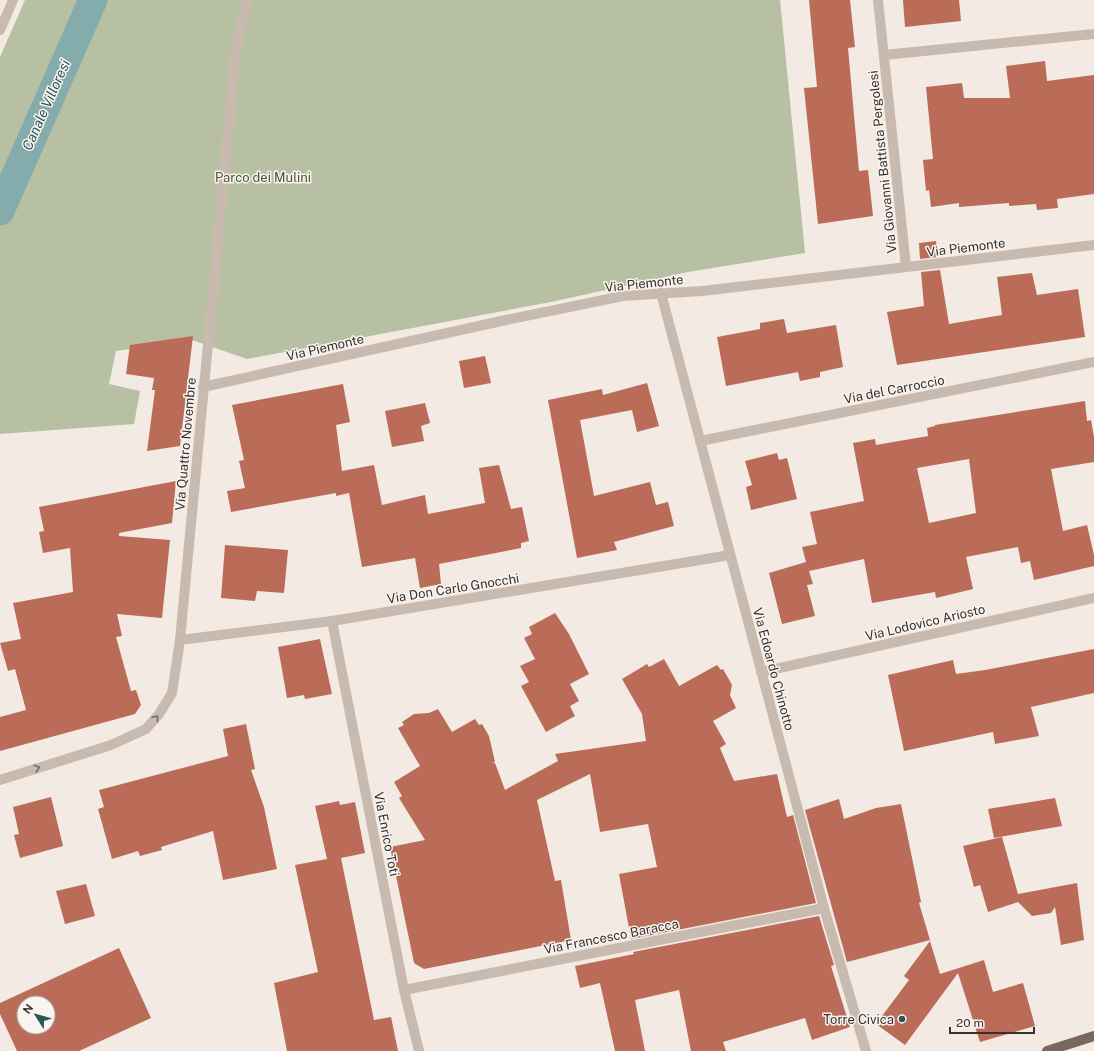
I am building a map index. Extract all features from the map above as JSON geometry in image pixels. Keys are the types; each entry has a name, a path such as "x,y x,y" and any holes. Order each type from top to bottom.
{"main road":[{"path":"1048,1051 1094,1036"}],"street":[{"path":"0,30 13,0"},
{"name":"Via Quattro Novembre","path":"0,780 111,744 146,729 159,714 172,693 180,640 236,48 247,0"},
{"name":"Via Giovanni Battista Pergolesi","path":"878,0 906,267"},
{"name":"Via Giovanni Battista Pergolesi","path":"884,55 1094,34"},
{"name":"Via Piemonte","path":"203,387 522,316 623,296 702,291 1094,245"},
{"name":"Via Edoardo Chinotto","path":"661,293 824,908 866,1051"},
{"name":"Via del Carroccio","path":"700,441 1094,362"},
{"name":"Via Don Carlo Gnocchi","path":"180,640 332,621 730,555"},
{"name":"Via Lodovico Ariosto","path":"761,672 1094,598"},
{"name":"Via Enrico Toti","path":"332,621 404,990 419,1051"},
{"name":"Via Francesco Baracca","path":"404,990 824,908"}],"green space":[{"name":"Parco dei Mulini","path":"25,0 780,0 805,253 688,272 551,302 247,359 192,340 116,351 109,384 140,391 134,424 0,434 0,57"}],"building":[{"path":"809,0 850,0 855,47 848,48 859,171 868,170 873,216 818,224 804,88 817,87"},
{"path":"903,0 959,0 961,21 905,27"},
{"path":"1045,61 1047,81 1094,75 1094,194 1057,199 1058,208 1037,210 1036,204 1009,206 1009,203 959,207 959,203 931,207 929,190 926,191 923,160 933,159 926,87 962,83 964,98 1010,98 1006,66"},
{"path":"936,241 938,257 920,259 919,243"},
{"path":"940,270 949,324 1002,315 997,277 1032,273 1037,295 1078,289 1085,337 897,365 887,312 924,306 921,272"},
{"path":"784,319 787,333 836,325 843,367 820,372 820,377 800,381 798,372 726,386 717,337 760,329 760,323"},
{"path":"193,336 180,446 147,451 155,390 152,390 154,378 126,374 130,345"},
{"path":"485,356 491,383 464,388 459,361"},
{"path":"647,383 659,426 637,432 632,410 580,420 594,496 650,482 656,505 668,502 674,526 614,542 617,550 577,558 548,400 602,389 603,395"},
{"path":"343,384 350,422 336,425 342,471 374,465 382,505 425,495 428,514 485,503 479,468 499,465 511,509 522,507 529,541 521,543 521,548 439,564 441,584 420,588 415,558 362,567 349,493 336,496 336,493 231,512 227,491 245,488 239,461 244,460 232,405"},
{"path":"1085,401 1087,421 1091,420 1094,437 1094,462 1051,469 1063,531 1087,525 1094,555 1094,566 1034,580 1030,561 1021,563 1018,547 966,557 973,589 936,598 935,592 872,603 864,559 809,571 813,584 807,585 815,616 782,624 769,573 806,562 802,547 817,544 810,512 864,501 853,443 875,439 876,445 928,436 927,428 935,425","holes":["969,459 976,513 929,523 917,468"]},
{"path":"425,403 430,423 421,426 424,441 392,447 385,411"},
{"path":"777,453 779,460 787,458 797,499 751,510 746,487 752,485 745,461"},
{"path":"176,481 172,523 119,533 119,536 170,540 162,618 117,614 122,636 116,637 131,691 136,690 141,705 135,714 0,751 0,717 26,710 15,669 8,671 0,643 21,639 13,603 73,592 70,548 43,553 39,532 44,531 39,507"},
{"path":"225,545 288,550 284,593 257,591 255,601 221,598"},
{"path":"555,613 569,634 589,674 570,684 579,701 570,706 575,716 546,732 521,686 529,682 520,666 535,659 524,638 532,634 529,627"},
{"path":"320,639 332,694 305,699 304,695 287,698 278,647"},
{"path":"1094,649 1094,693 1031,707 1039,736 995,744 993,732 904,751 888,675 953,660 956,674 985,670"},
{"path":"664,659 679,686 717,665 721,670 723,669 732,685 730,695 736,708 713,721 726,744 720,748 734,781 777,774 787,817 793,815 816,903 631,939 619,874 657,867 648,824 600,832 590,774 537,800 555,881 561,880 571,940 424,969 414,963 390,847 425,840 399,798 402,796 394,782 420,766 398,728 404,725 402,722 414,714 429,713 438,709 452,732 475,719 479,725 482,724 489,736 495,762 492,763 495,763 505,790 558,761 555,754 646,741 642,714 622,679 647,664 649,667"},
{"path":"246,724 255,769 251,770 264,807 277,869 223,880 213,831 161,847 162,850 140,856 138,851 112,859 98,809 104,807 99,790 228,756 223,729"},
{"path":"51,797 63,846 20,858 14,835 19,834 13,807"},
{"path":"1055,798 1062,826 994,838 988,809"},
{"path":"839,799 844,819 876,808 901,804 921,902 919,903 930,940 847,962 805,810"},
{"path":"339,801 340,805 355,802 365,853 341,858 374,1020 391,1017 398,1051 287,1051 274,983 318,972 295,865 327,859 315,806"},
{"path":"1002,837 1018,894 1077,883 1084,940 1061,945 1055,907 1051,913 1032,916 1018,902 988,912 980,885 974,887 963,846"},
{"path":"86,884 95,916 65,924 56,891"},
{"path":"819,916 834,965 831,966 850,1027 812,1040 805,1018 723,1042 726,1051 691,1051 679,990 635,1000 645,1051 615,1051 600,983 580,988 575,966 634,954 633,952"},
{"path":"930,941 940,974 984,960 993,992 1023,983 1035,1026 980,1042 958,973 905,1045 876,1024 909,980 904,976"},
{"path":"119,948 151,1018 79,1051 17,1051 0,1014 0,1003 16,996 16,1035 56,1035 56,995 17,995"}],"waterway":[{"name":"Canale Villoresi","path":"0,211 93,0"}],"place":[{"name":"Torre Civica","path":"902,1019"}]}
